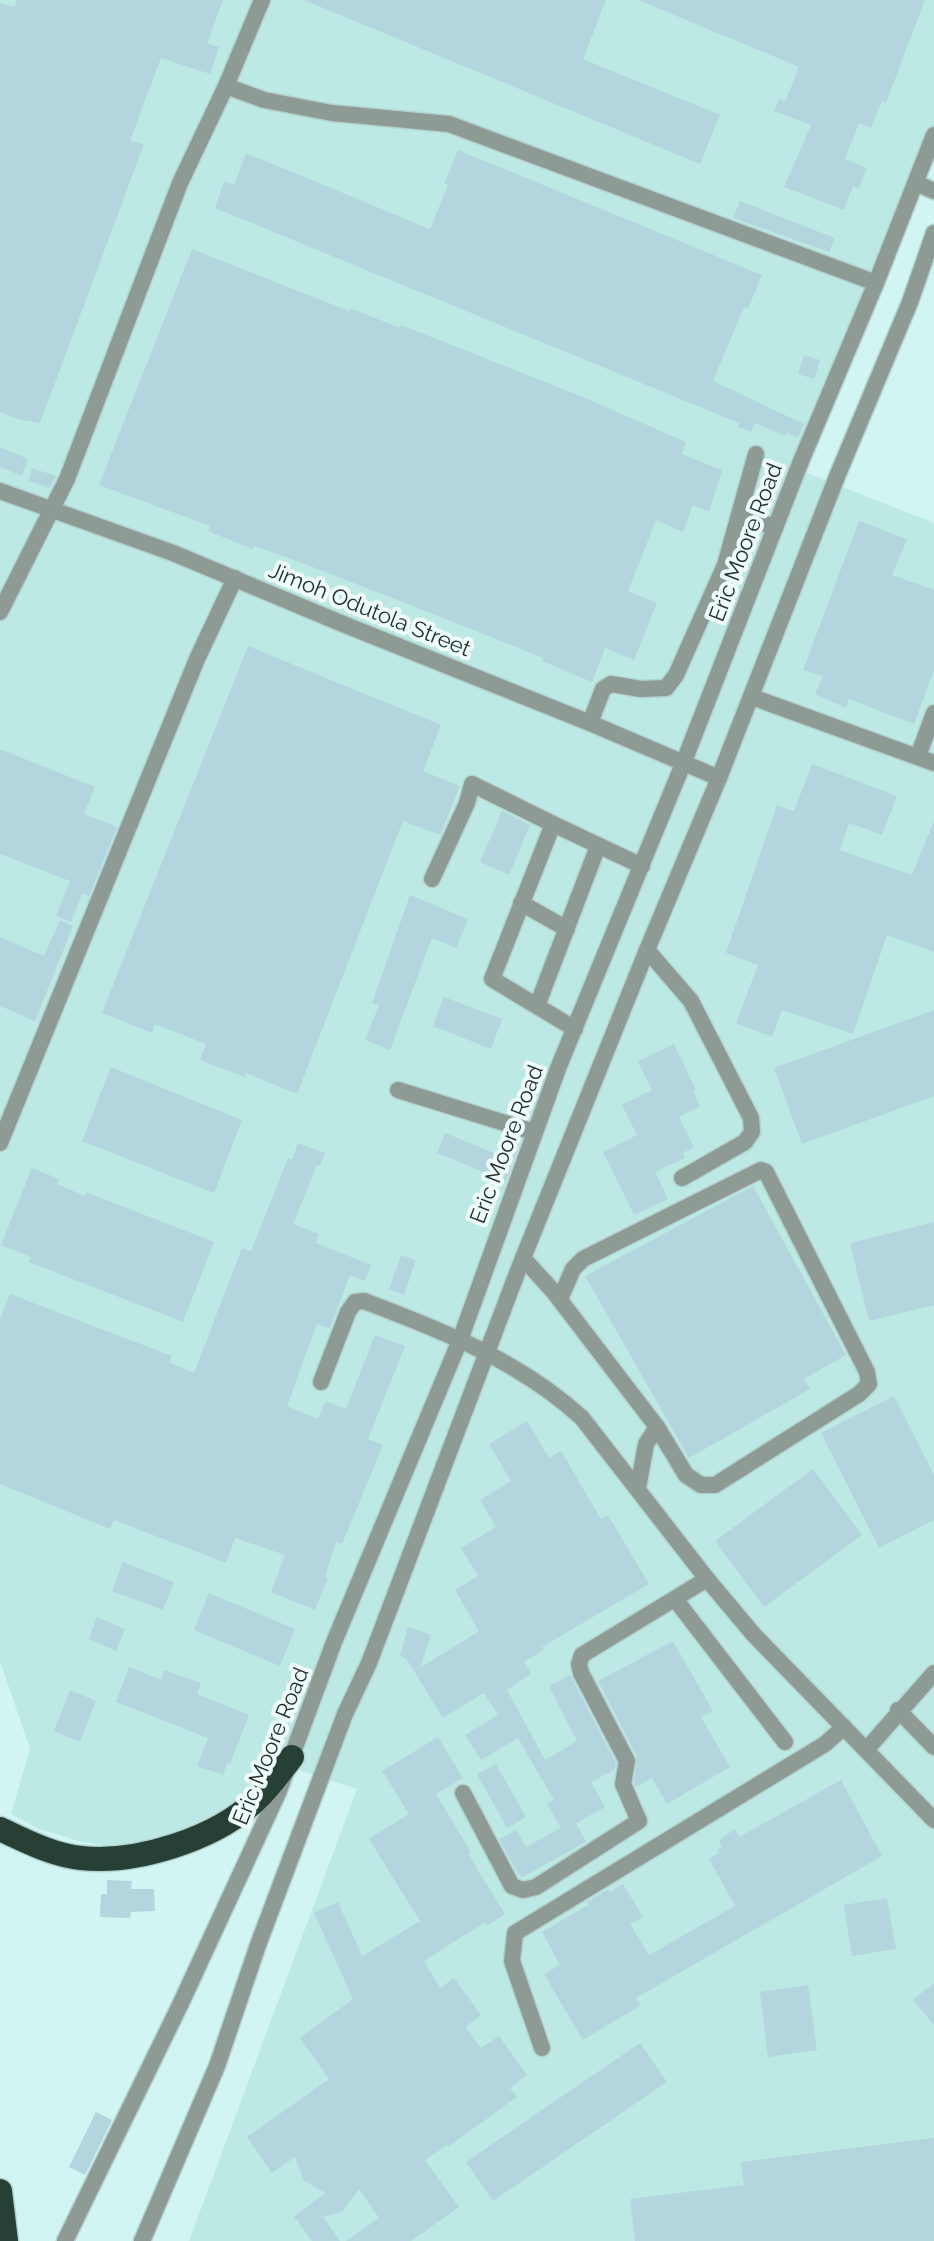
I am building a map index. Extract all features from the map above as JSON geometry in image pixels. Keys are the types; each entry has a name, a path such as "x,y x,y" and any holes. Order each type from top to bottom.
{"highway":[{"path":"0,1829 44,1849 79,1858 124,1858 183,1844 223,1823 255,1801 292,1757"},
{"path":"0,2191 6,2241"}],"street":[{"path":"0,612 67,479 180,183 262,0"},
{"path":"226,86 264,100 332,113 449,124 876,283"},
{"name":"Eric Moore Road","path":"65,2241 239,1878 292,1757 334,1642 460,1340 534,1132 934,135"},
{"path":"916,183 934,191"},
{"path":"142,2241 217,2066 258,1945 345,1714 369,1663 523,1258 752,697 838,474 910,302 934,233"},
{"path":"590,723 603,689 611,684 641,689 666,688 676,675 725,565 756,454"},
{"name":"Jimoh Odutola Street","path":"0,491 173,553 719,778"},
{"path":"740,513 775,528"},
{"path":"0,1143 197,659 235,578"},
{"path":"752,697 926,760 934,713"},
{"path":"432,879 467,803 472,784 642,866"},
{"path":"553,824 492,979 575,1029"},
{"path":"537,1006 598,846"},
{"path":"521,903 567,929"},
{"path":"647,950 691,1001 751,1118 752,1132 745,1142 682,1178"},
{"path":"398,1090 534,1132"},
{"path":"523,1258 560,1299 657,1427 686,1475 701,1485 715,1485 859,1394 869,1384 867,1372 766,1172 757,1172 583,1259 573,1269 560,1299"},
{"path":"321,1382 348,1312 355,1302 364,1301 489,1352 557,1395 582,1418 754,1635 934,1820"},
{"path":"638,1488 646,1444 657,1427"},
{"path":"463,1793 512,1886 523,1890 536,1887 639,1821 623,1784 627,1761 579,1664 582,1655 707,1579"},
{"path":"675,1599 785,1742"},
{"path":"866,1750 898,1710 934,1673"},
{"path":"898,1710 934,1747"},
{"path":"542,2048 512,1961 515,1933 825,1744 844,1727"}],"shaded area":[{"path":"0,0 934,0 934,135 802,471 934,523 934,2241 189,2241 357,1789 272,1761 232,1804 199,1823 152,1843 115,1847 82,1842 39,1829 11,1814 30,1749 0,1661"}],"building":[{"path":"17,0 223,0 207,43 219,47 210,74 161,58 130,141 144,144 40,423 0,412 0,3 14,7"},
{"path":"304,0 606,0 583,59 720,115 700,164"},
{"path":"638,0 925,0 886,103 882,101 871,128 859,123 845,159 867,168 859,188 853,186 844,210 784,187 811,125 774,111 779,99 785,102 799,67"},
{"path":"458,150 762,275 748,309 744,307 713,381 804,424 798,438 755,423 751,432 738,427 739,423 215,208 224,181 234,185 246,153 430,229"},
{"path":"740,201 835,238 829,252 733,218"},
{"path":"192,249 349,311 350,308 400,328 401,325 578,395 686,442 682,454 722,470 709,512 693,505 683,532 656,520 628,591 657,603 634,660 605,648 592,682 484,634 305,564 254,546 252,549 208,531 210,526 99,485"},
{"path":"804,355 820,360 814,379 798,374"},
{"path":"0,447 28,459 22,476 0,467"},
{"path":"32,468 56,476 50,488 29,481"},
{"path":"859,521 907,539 892,575 934,590 934,670 914,724 849,699 846,708 815,694 823,676 803,670"},
{"path":"248,646 441,725 423,771 460,786 440,835 403,821 297,1094 246,1073 245,1077 200,1060 206,1044 155,1024 152,1033 102,1013"},
{"path":"0,749 95,787 84,814 117,827 89,896 82,894 71,922 56,916 70,881 0,854"},
{"path":"812,764 897,796 882,835 849,823 840,850 912,875 934,821 934,952 887,935 853,1034 782,1010 772,1037 736,1023 758,965 726,953 777,805 794,811"},
{"path":"502,811 530,825 509,875 480,862"},
{"path":"410,895 468,919 456,948 432,938 390,1050 365,1040 379,1005 372,1003"},
{"path":"60,920 73,926 35,1021 0,1006 0,937 44,956"},
{"path":"444,997 502,1019 491,1049 433,1026"},
{"path":"934,1010 934,1096 802,1144 774,1068"},
{"path":"674,1044 696,1090 693,1091 700,1106 679,1117 694,1147 683,1153 685,1158 655,1172 668,1199 634,1215 603,1152 637,1135 622,1105 652,1090 638,1061"},
{"path":"111,1067 242,1120 214,1193 82,1141"},
{"path":"445,1133 506,1158 513,1137 521,1139 503,1188 495,1185 498,1178 437,1153"},
{"path":"298,1143 325,1153 293,1224 319,1234 316,1243 371,1265 365,1281 350,1275 330,1328 317,1324 287,1406 318,1419 326,1401 346,1409 375,1335 405,1346 368,1439 383,1445 342,1544 336,1542 325,1577 328,1578 315,1610 271,1592 285,1555 235,1538 226,1563 114,1520 110,1529 0,1484 0,1319 10,1294 172,1356 169,1362 194,1373 242,1248 251,1251 288,1158 292,1160"},
{"path":"32,1168 59,1179 57,1184 85,1196 86,1192 214,1242 183,1322 29,1262 31,1257 1,1245"},
{"path":"753,1186 846,1355 804,1379 810,1389 689,1458 585,1276"},
{"path":"934,1222 934,1305 869,1321 850,1243"},
{"path":"401,1255 416,1260 404,1295 389,1289"},
{"path":"894,1396 934,1475 934,1520 879,1548 821,1433"},
{"path":"527,1421 549,1458 561,1451 601,1519 608,1515 649,1584 542,1647 544,1650 524,1662 531,1674 507,1690 545,1760 577,1741 549,1686 570,1675 616,1763 614,1770 591,1782 605,1807 576,1823 586,1842 521,1878 499,1839 516,1830 526,1847 561,1828 547,1804 554,1800 518,1738 481,1760 465,1735 498,1715 484,1693 443,1718 406,1658 400,1656 408,1627 431,1635 420,1668 479,1631 455,1590 478,1576 461,1548 496,1527 480,1500 511,1481 489,1444"},
{"path":"813,1469 862,1535 764,1607 715,1541"},
{"path":"123,1562 174,1582 163,1610 112,1591"},
{"path":"209,1593 295,1629 280,1666 194,1630"},
{"path":"97,1617 125,1629 116,1651 89,1639"},
{"path":"673,1641 713,1711 701,1717 730,1767 667,1804 652,1778 636,1787 637,1756 598,1681"},
{"path":"129,1667 161,1680 164,1670 201,1683 197,1694 249,1715 223,1775 197,1766 208,1738 116,1702"},
{"path":"70,1690 96,1701 80,1742 54,1731"},
{"path":"276,1724 289,1729 273,1757 264,1752"},
{"path":"438,1737 463,1778 436,1794 505,1914 487,1926 485,1922 424,1961 440,1988 454,1978 481,2015 465,2027 481,2048 499,2036 527,2075 510,2088 517,2097 425,2160 459,2207 411,2241 346,2241 379,2218 359,2189 342,2212 323,2217 340,2241 312,2241 294,2216 326,2193 304,2181 295,2157 272,2173 247,2137 329,2079 300,2038 353,1999 314,1913 338,1902 362,1956 420,1921 369,1839 409,1814 382,1771"},
{"path":"496,1764 526,1817 507,1828 477,1774"},
{"path":"841,1780 882,1856 636,1998 641,2005 583,2040 544,1974 560,1965 542,1932 588,1905 587,1902 623,1884 643,1917 630,1924 649,1955 735,1906 709,1859 719,1853 718,1849 722,1847 719,1840 735,1829 739,1837"},
{"path":"107,1880 132,1881 131,1889 154,1889 155,1911 131,1912 130,1918 100,1917 101,1894 107,1894"},
{"path":"887,1898 896,1949 852,1956 844,1905"},
{"path":"934,1983 934,2025 913,2000"},
{"path":"808,1985 817,2050 768,2057 760,1992"},
{"path":"640,2043 667,2082 493,2201 466,2162"},
{"path":"96,2112 112,2120 85,2175 69,2167"},
{"path":"934,2138 934,2241 635,2241 630,2199 744,2185 741,2162"}]}
